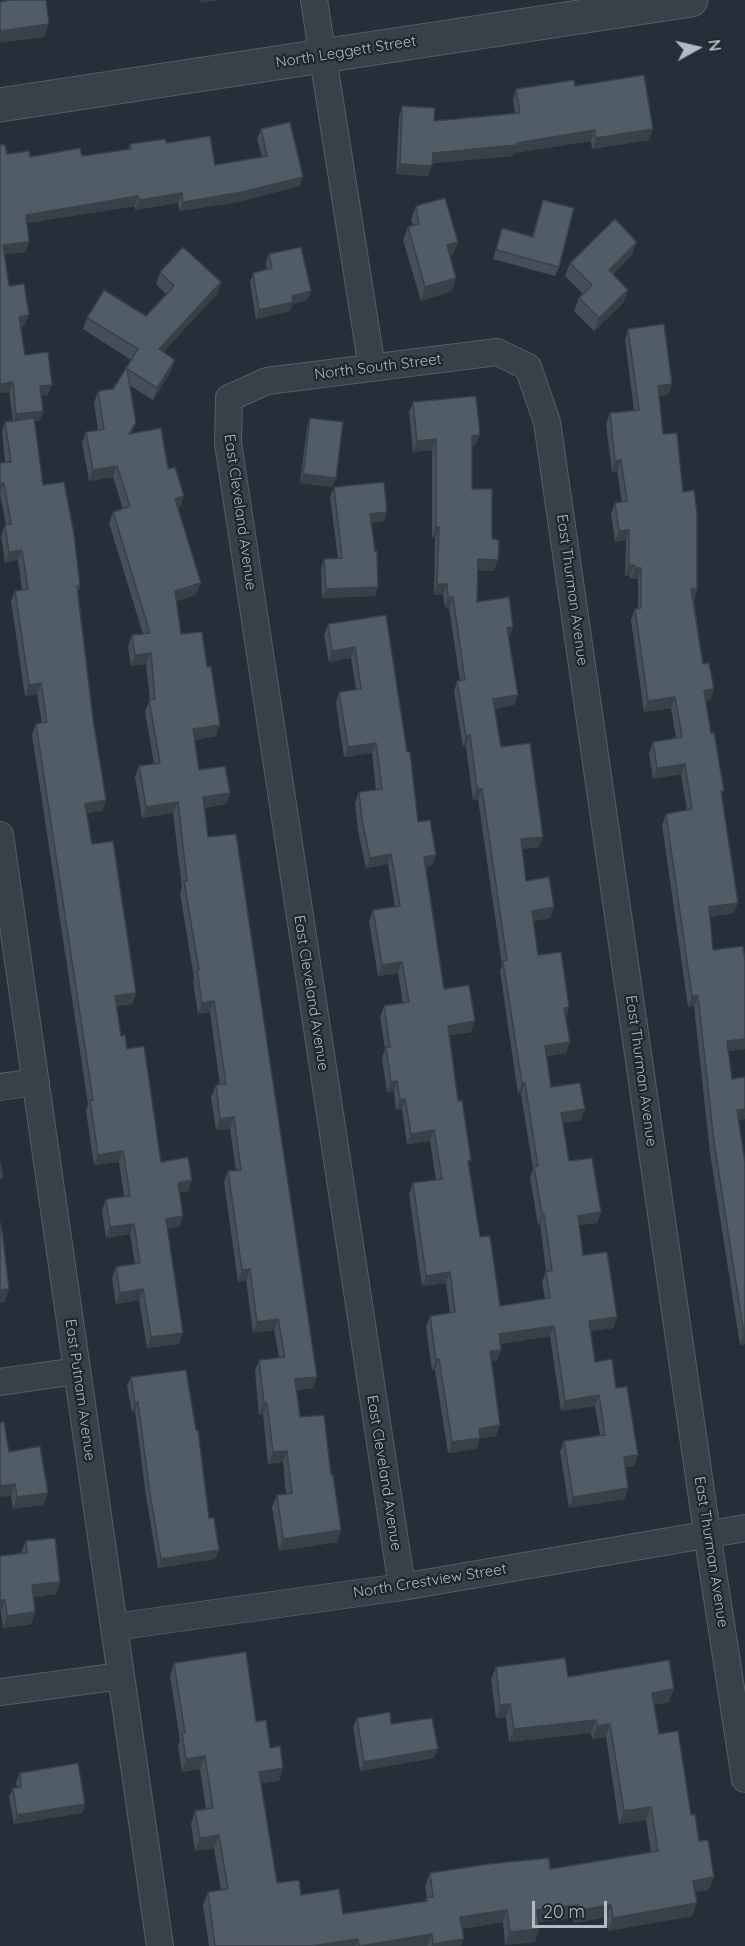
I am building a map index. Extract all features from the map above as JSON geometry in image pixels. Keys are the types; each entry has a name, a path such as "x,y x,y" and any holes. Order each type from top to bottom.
{"street":[{"path":"314,0 372,368"},
{"name":"North Leggett Street","path":"0,105 691,0"},
{"name":"North South Street","path":"229,398 267,381 497,352 528,367"},
{"name":"East Thurman Avenue","path":"528,367 548,422 707,1533 745,1779"},
{"name":"East Cleveland Avenue","path":"229,398 228,443 402,1587"},
{"name":"East Putnam Avenue","path":"0,835 160,1946"},
{"path":"0,1087 36,1082"},
{"path":"0,1382 77,1371"},
{"name":"North Crestview Street","path":"114,1627 402,1587 745,1528"},
{"path":"0,1692 121,1676"}],"building":[{"path":"46,0 49,24 0,31 0,2"},
{"path":"644,75 653,129 596,138 595,130 517,143 517,145 433,153 432,166 400,164 402,106 435,108 434,121 520,113 516,89 574,80 575,86"},
{"path":"290,122 303,177 242,192 183,202 182,193 139,200 138,196 26,215 29,242 3,245 9,286 24,284 29,315 19,317 25,355 48,352 52,385 40,386 43,411 16,414 13,382 0,384 0,145 5,145 7,154 29,151 30,157 80,148 82,156 131,149 130,144 165,139 166,143 210,136 215,165 267,156 261,129"},
{"path":"445,198 458,242 447,245 456,278 425,287 408,227 419,224 416,206"},
{"path":"543,200 574,208 559,267 496,250 502,228 533,237"},
{"path":"615,219 637,242 609,270 628,290 599,318 579,298 592,285 570,263"},
{"path":"183,247 221,282 159,349 175,360 157,388 127,369 136,423 129,434 161,428 168,469 175,467 184,496 175,499 201,583 175,591 181,634 202,632 207,667 211,667 220,725 193,729 199,770 225,766 230,793 203,797 208,837 236,834 317,1377 295,1379 300,1417 324,1415 331,1475 333,1475 341,1530 283,1539 277,1495 292,1493 287,1451 273,1452 259,1360 285,1357 278,1319 257,1322 250,1269 242,1270 228,1171 241,1170 234,1117 220,1119 216,1085 226,1084 214,1001 202,1003 197,970 199,970 184,881 187,881 178,802 146,807 139,766 160,763 149,700 155,699 151,653 135,655 132,635 150,633 113,512 130,506 117,466 93,470 86,432 104,429 98,391 113,389 138,349 87,318 104,290 146,316 174,286 160,272"},
{"path":"301,247 311,291 292,296 293,302 259,310 253,273 272,268 269,254"},
{"path":"664,324 672,384 658,386 663,434 677,433 683,492 694,490 697,513 697,589 691,589 703,664 709,663 714,689 704,691 724,791 721,791 738,903 709,907 713,950 743,946 745,961 745,1039 727,1041 732,1079 745,1077 745,1109 737,1110 745,1163 745,1334 714,1142 698,996 692,996 666,814 692,809 685,764 657,768 653,742 682,737 675,697 648,701 635,609 641,608 641,568 629,565 629,530 619,531 615,503 627,501 621,460 615,461 610,413 639,410 628,329"},
{"path":"476,396 480,435 472,436 472,489 492,489 492,539 499,540 498,560 478,559 477,602 509,597 513,627 507,628 518,695 493,699 501,747 530,743 543,837 521,839 526,881 549,877 554,907 532,911 538,955 561,952 569,1007 564,1008 570,1042 545,1046 551,1087 580,1083 585,1109 561,1113 569,1161 592,1158 601,1212 578,1216 583,1255 607,1252 617,1317 589,1321 595,1362 612,1359 616,1388 627,1387 638,1455 624,1457 628,1488 573,1497 564,1441 605,1435 599,1395 565,1401 554,1326 499,1334 501,1350 490,1351 500,1425 479,1429 480,1438 452,1442 430,1316 455,1312 450,1272 426,1276 413,1183 442,1179 434,1130 411,1134 405,1099 400,1100 397,1081 391,1082 386,1047 390,1047 384,1006 409,1002 402,962 382,965 373,910 400,906 391,854 370,858 362,820 359,792 382,789 376,743 348,747 339,692 361,689 355,647 332,651 328,624 386,615 407,752 410,752 418,822 430,820 436,855 424,857 444,989 469,985 475,1021 448,1026 458,1101 462,1100 471,1160 468,1161 480,1237 490,1236 500,1306 550,1298 546,1271 552,1271 544,1214 542,1214 534,1167 538,1166 525,1083 522,1083 503,961 507,960 482,789 477,789 470,735 466,736 457,681 465,680 453,597 448,597 447,584 437,584 439,527 436,527 436,439 417,441 413,402"},
{"path":"34,418 43,485 64,482 74,534 80,586 77,586 93,719 106,800 85,804 92,844 113,841 136,993 115,996 121,1036 125,1035 127,1049 144,1046 161,1162 188,1157 192,1180 178,1183 183,1216 166,1219 183,1333 151,1337 143,1289 120,1293 116,1267 140,1263 134,1224 110,1227 106,1199 130,1196 123,1151 98,1155 90,1100 93,1100 36,724 47,722 41,683 29,685 15,591 28,589 22,550 9,552 5,525 11,524 4,483 0,484 0,463 11,462 5,422"},
{"path":"310,418 343,422 336,478 303,474"},
{"path":"384,482 387,512 370,514 375,551 377,551 378,587 326,589 324,559 342,558 334,487"},
{"path":"0,1162 3,1178 0,1178"},
{"path":"0,1224 9,1289 0,1290"},
{"path":"186,1370 196,1430 198,1430 209,1518 214,1518 219,1550 161,1559 138,1402 135,1403 131,1377"},
{"path":"0,1422 4,1422 9,1452 40,1446 48,1493 17,1497 15,1484 0,1486"},
{"path":"55,1538 60,1582 32,1585 35,1612 7,1616 5,1600 0,1600 0,1556 27,1553 26,1541"},
{"path":"246,1652 256,1722 266,1720 270,1748 280,1746 283,1768 259,1772 277,1883 299,1880 301,1895 339,1889 343,1914 427,1901 426,1898 433,1897 430,1873 549,1858 550,1869 658,1851 651,1807 624,1811 610,1724 597,1726 596,1720 514,1729 510,1704 500,1705 496,1667 565,1658 568,1677 669,1660 674,1689 652,1693 659,1734 678,1731 691,1815 695,1814 699,1841 708,1840 714,1877 693,1881 697,1903 613,1918 611,1905 579,1910 578,1905 537,1910 539,1929 510,1932 507,1910 460,1917 464,1939 433,1944 432,1934 359,1946 358,1939 311,1946 215,1946 208,1892 228,1889 219,1835 200,1838 195,1811 213,1808 205,1756 186,1759 182,1733 185,1733 174,1663"},
{"path":"390,1712 391,1724 432,1718 438,1749 364,1762 357,1718"},
{"path":"78,1763 85,1804 17,1815 13,1788 21,1787 20,1773"}]}
